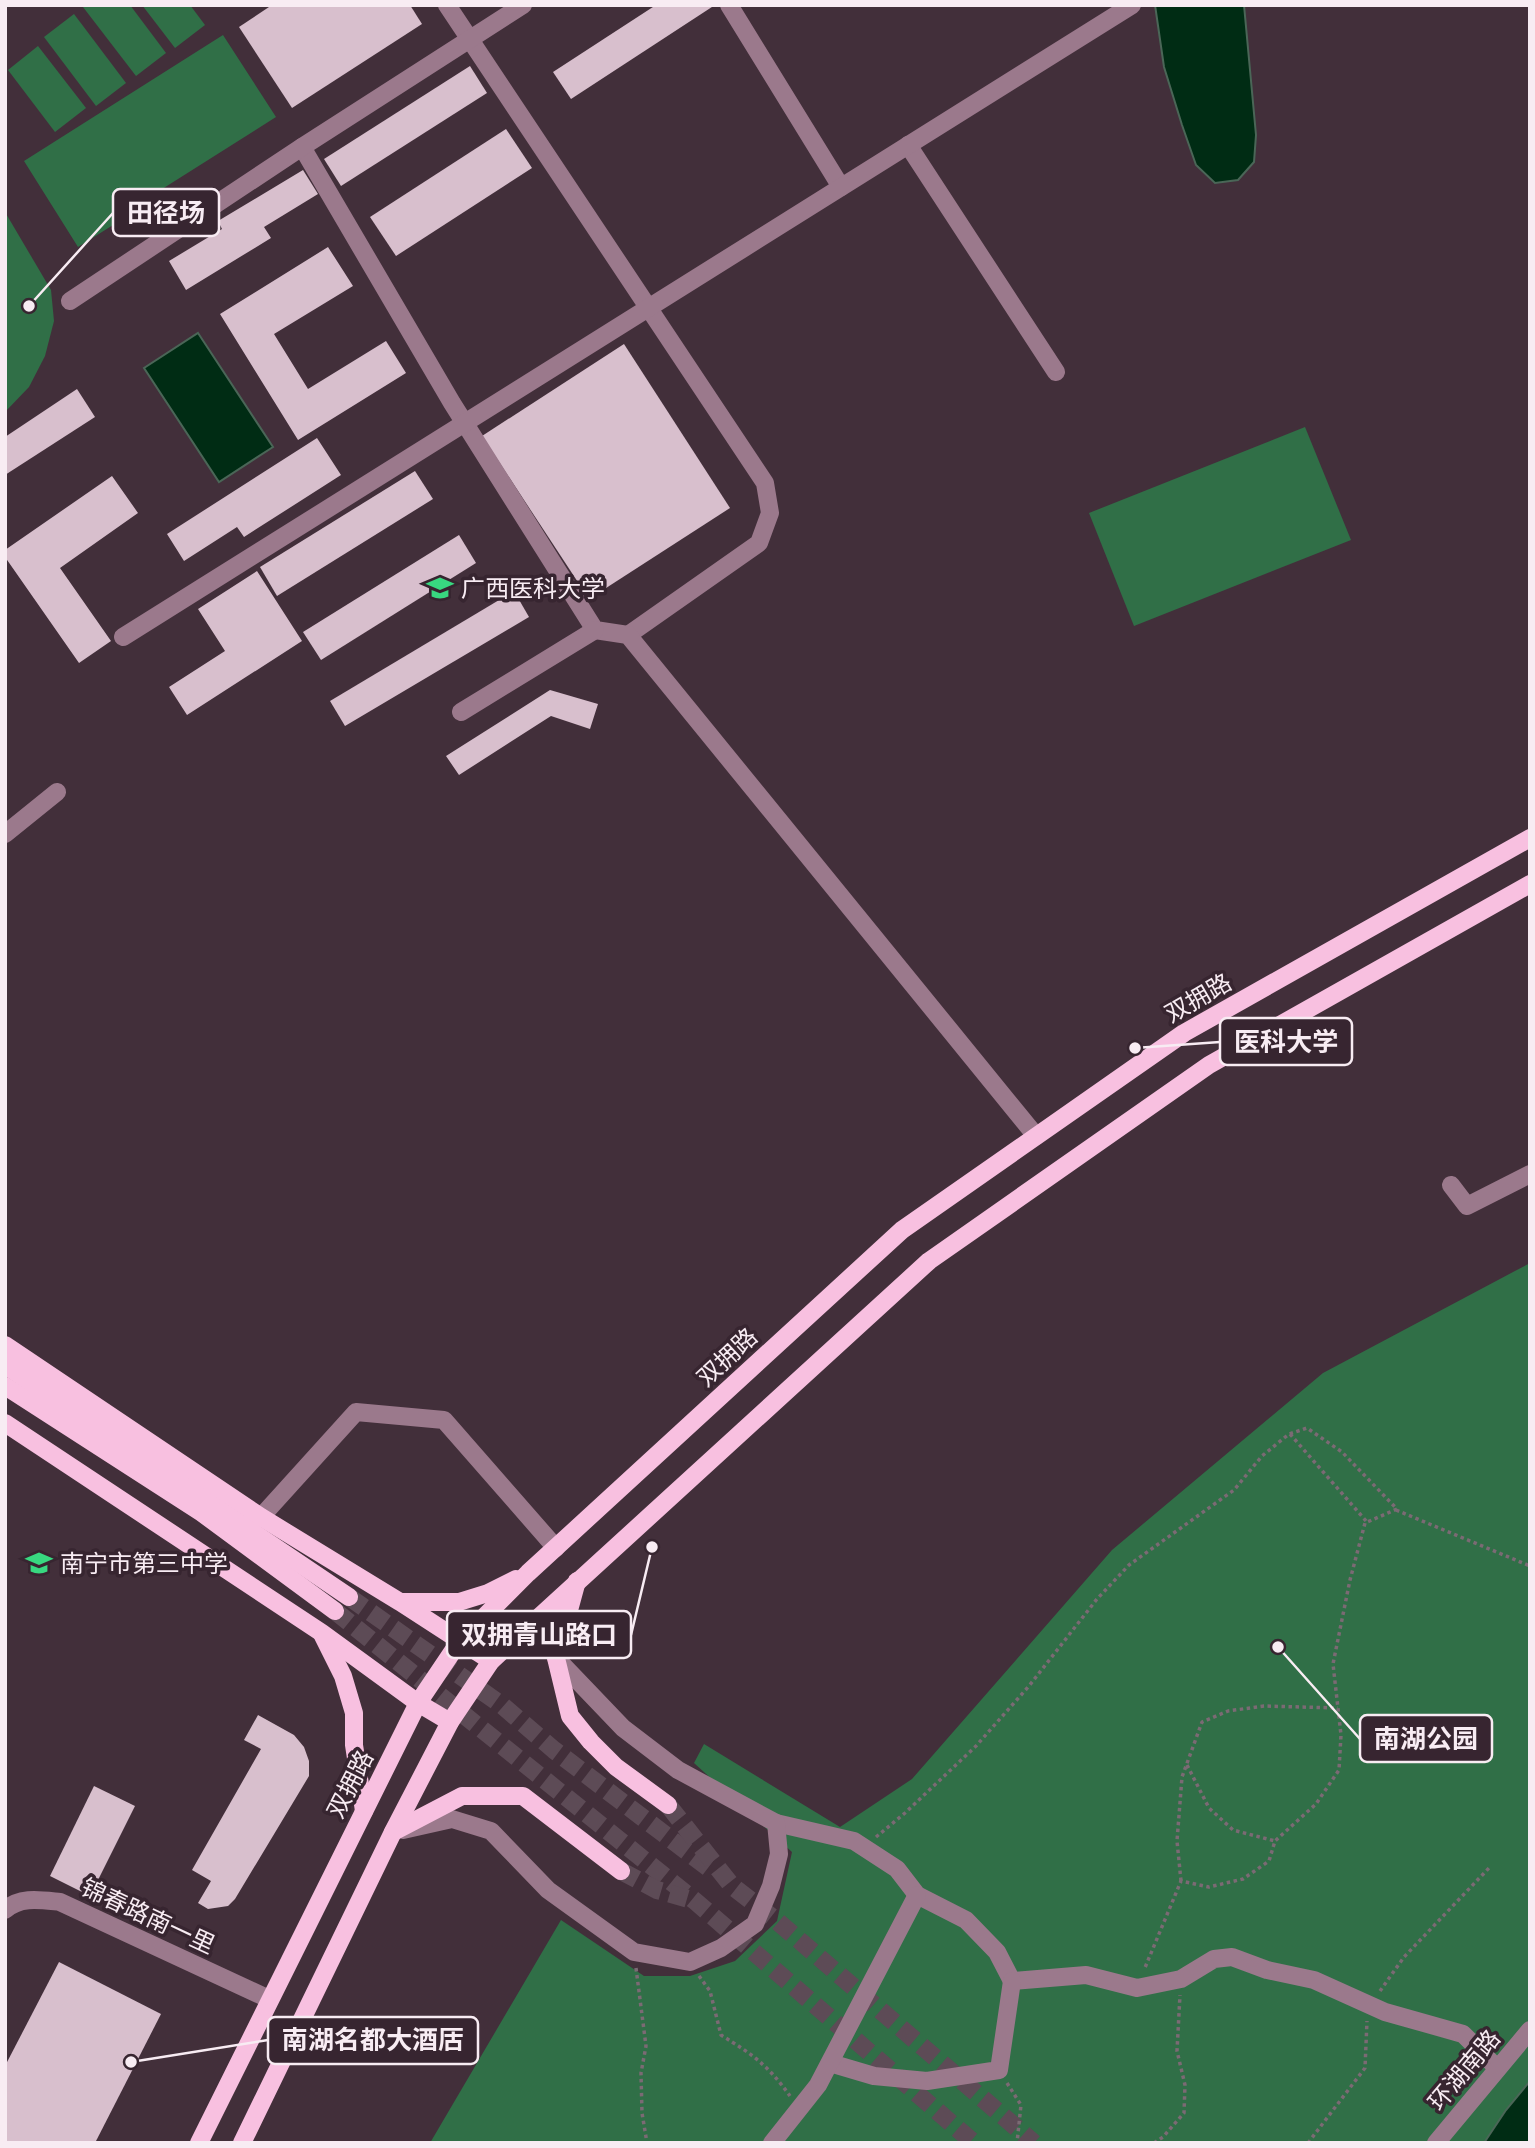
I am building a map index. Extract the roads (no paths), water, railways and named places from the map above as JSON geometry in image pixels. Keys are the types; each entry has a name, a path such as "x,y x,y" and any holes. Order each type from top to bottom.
{"main road":[{"name":"双拥路","path":"199,2143 418,1703 459,1642 528,1573 902,1230 1184,1033 1530,838"},
{"path":"242,2143 393,1832 450,1722 491,1661 929,1261 1209,1065 1530,884"},
{"path":"5,1346 261,1517 491,1661"},
{"path":"5,1365 349,1597"},
{"path":"5,1386 202,1513 335,1611"},
{"path":"5,1423 322,1633 418,1703 450,1722"},
{"path":"400,1602 459,1602 488,1593 528,1573"},
{"path":"577,1580 556,1658 570,1716 615,1767 668,1805"},
{"path":"322,1633 343,1676 354,1713 355,1745 364,1811"},
{"path":"393,1832 462,1796 523,1796 621,1871"}],"street":[{"path":"447,5 765,482 770,513 759,543 628,635"},
{"path":"70,301 523,5"},
{"path":"729,5 841,187"},
{"path":"123,637 1132,5"},
{"path":"908,145 1056,372"},
{"path":"302,147 465,424 595,629"},
{"path":"461,712 595,629 628,635 1036,1136"},
{"path":"5,834 57,792"},
{"path":"1451,1185 1467,1206 1530,1174"},
{"path":"261,1517 356,1412 444,1420 556,1548"},
{"path":"556,1658 623,1728 678,1770 776,1824 854,1841 897,1869 917,1895 965,1920 997,1952 1012,1981 999,2070 927,2081 874,2076 830,2063"},
{"path":"393,1832 452,1819 491,1831 548,1890 634,1952 690,1962 721,1948 755,1924 771,1886 779,1854 776,1824"},
{"path":"772,2143 818,2085 917,1895"},
{"name":"锦春路南一里","path":"5,1910 12,1903 34,1899 60,1902 269,1998"},
{"path":"1012,1981 1086,1975 1137,1988 1181,1979 1214,1959 1232,1957 1267,1970 1314,1980 1385,2012 1462,2034 1497,2068"},
{"name":"环湖南路","path":"1436,2143 1530,2030"}],"tunnel":[{"path":"349,1597 503,1706 554,1750 710,1869"},
{"path":"335,1611 695,1901 974,2143"},
{"path":"668,1805 732,1886 777,1921 1034,2143"},
{"path":"621,1871 657,1890 688,1899"}],"place":[{"name":"田径场","path":"29,306"},
{"name":"广西医科大学","path":"440,588"},
{"name":"医科大学","path":"1135,1048"},
{"name":"双拥青山路口","path":"652,1547"},
{"name":"南宁市第三中学","path":"39,1563"},
{"name":"南湖公园","path":"1278,1647"},
{"name":"南湖名都大酒㕆","path":"131,2062"}]}
